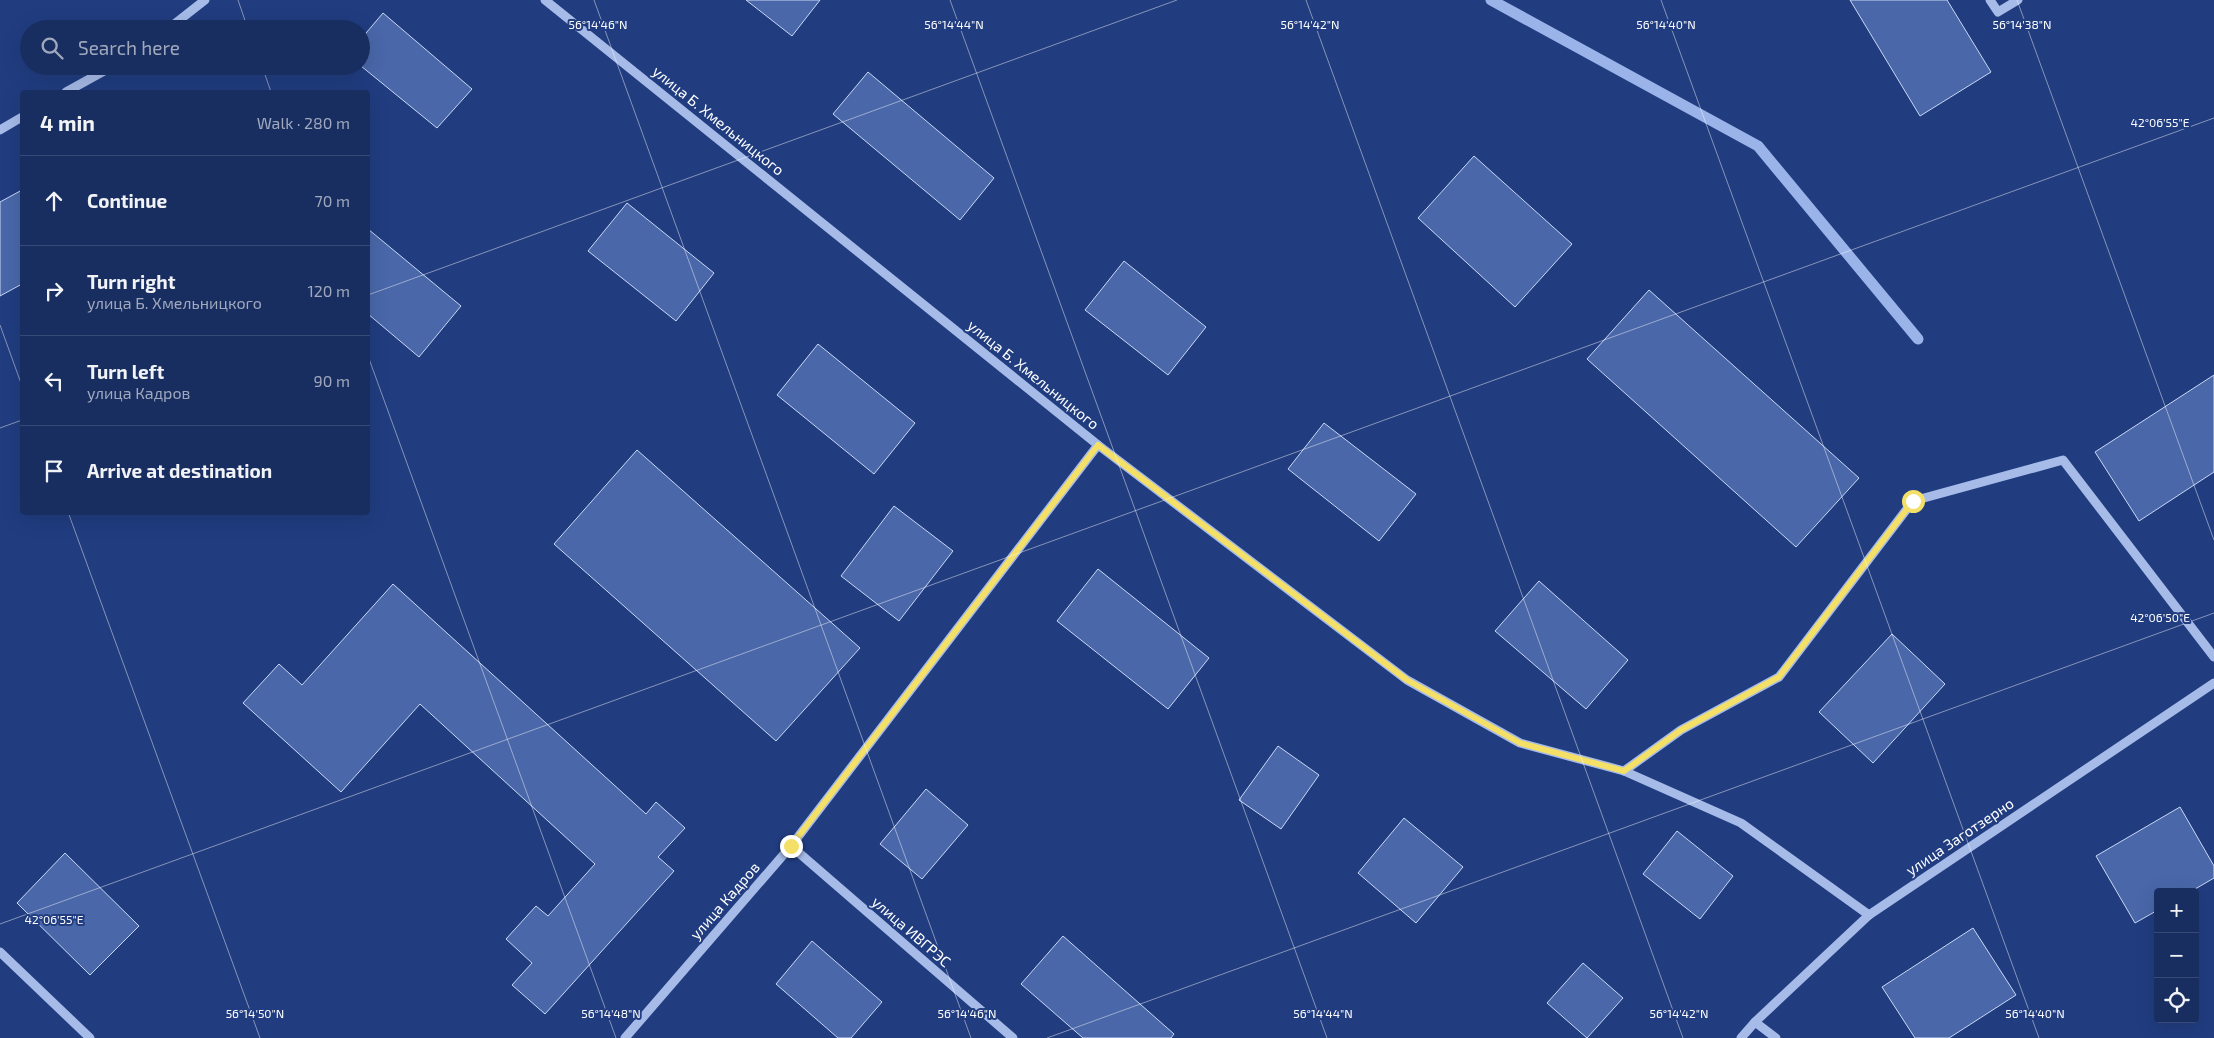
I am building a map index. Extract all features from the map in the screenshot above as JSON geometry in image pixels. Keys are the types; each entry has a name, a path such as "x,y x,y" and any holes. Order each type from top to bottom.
{"street":[{"path":"179,20 205,0"},
{"name":"улица Б. Хмельницкого","path":"545,0 1098,445 1407,680 1520,743 1624,771 1741,823 1869,915"},
{"path":"1990,0 1998,12 2018,0"},
{"path":"70,90 97,75"},
{"path":"0,130 20,118"},
{"name":"улица Кадров","path":"625,1038 791,846 1098,445"},
{"path":"1624,771 1681,730 1779,677 1913,501 2063,460 2214,656"},
{"name":"улица Заготзерно","path":"1741,1038 1755,1022 1869,915 2214,683"},
{"name":"улица ИВГРЭС","path":"791,846 1013,1038"},
{"path":"0,952 90,1038"},
{"path":"1755,1022 1776,1038"}],"building":[{"path":"746,0 820,0 792,36"},
{"path":"1850,0 1947,0 1991,72 1920,116"},
{"path":"383,13 472,89 437,128 370,73 370,28"},
{"path":"868,72 994,178 960,220 833,114"},
{"path":"1474,156 1572,244 1515,307 1418,218"},
{"path":"20,191 20,285 0,296 0,202"},
{"path":"627,203 714,273 676,321 588,251"},
{"path":"370,231 461,306 419,357 370,316"},
{"path":"1124,261 1206,327 1168,375 1085,310"},
{"path":"1649,290 1859,478 1796,547 1587,359"},
{"path":"818,344 915,423 874,474 777,395"},
{"path":"2214,375 2214,472 2139,521 2095,452"},
{"path":"1324,423 1416,494 1379,541 1288,469"},
{"path":"637,450 860,648 776,741 554,544"},
{"path":"894,506 953,551 899,621 841,576"},
{"path":"1098,569 1209,658 1168,709 1057,621"},
{"path":"1539,581 1628,660 1586,709 1495,631"},
{"path":"393,584 646,814 656,802 685,828 658,857 674,871 545,1014 512,985 532,963 506,939 536,906 548,916 595,864 420,704 341,792 243,703 279,664 302,685"},
{"path":"1892,634 1945,684 1873,763 1819,712"},
{"path":"1278,746 1319,775 1281,829 1239,800"},
{"path":"926,789 968,825 922,879 880,844"},
{"path":"2180,807 2214,866 2214,878 2197,888 2154,888 2154,912 2135,923 2096,856"},
{"path":"1404,818 1463,867 1416,923 1358,873"},
{"path":"1677,831 1733,876 1700,919 1643,874"},
{"path":"65,853 139,926 90,975 17,903"},
{"path":"1973,928 2016,995 1949,1038 1915,1038 1882,987"},
{"path":"1063,936 1174,1034 1171,1038 1083,1038 1021,984"},
{"path":"812,941 882,1002 851,1038 838,1038 776,984"},
{"path":"1583,963 1623,998 1587,1038 1547,1003"}],"waterway":[{"path":"1491,0 1758,146 1918,339"}],"route":[{"path":"791,846 1098,445 1407,680 1520,743 1624,771 1681,730 1779,677 1913,501"}]}
